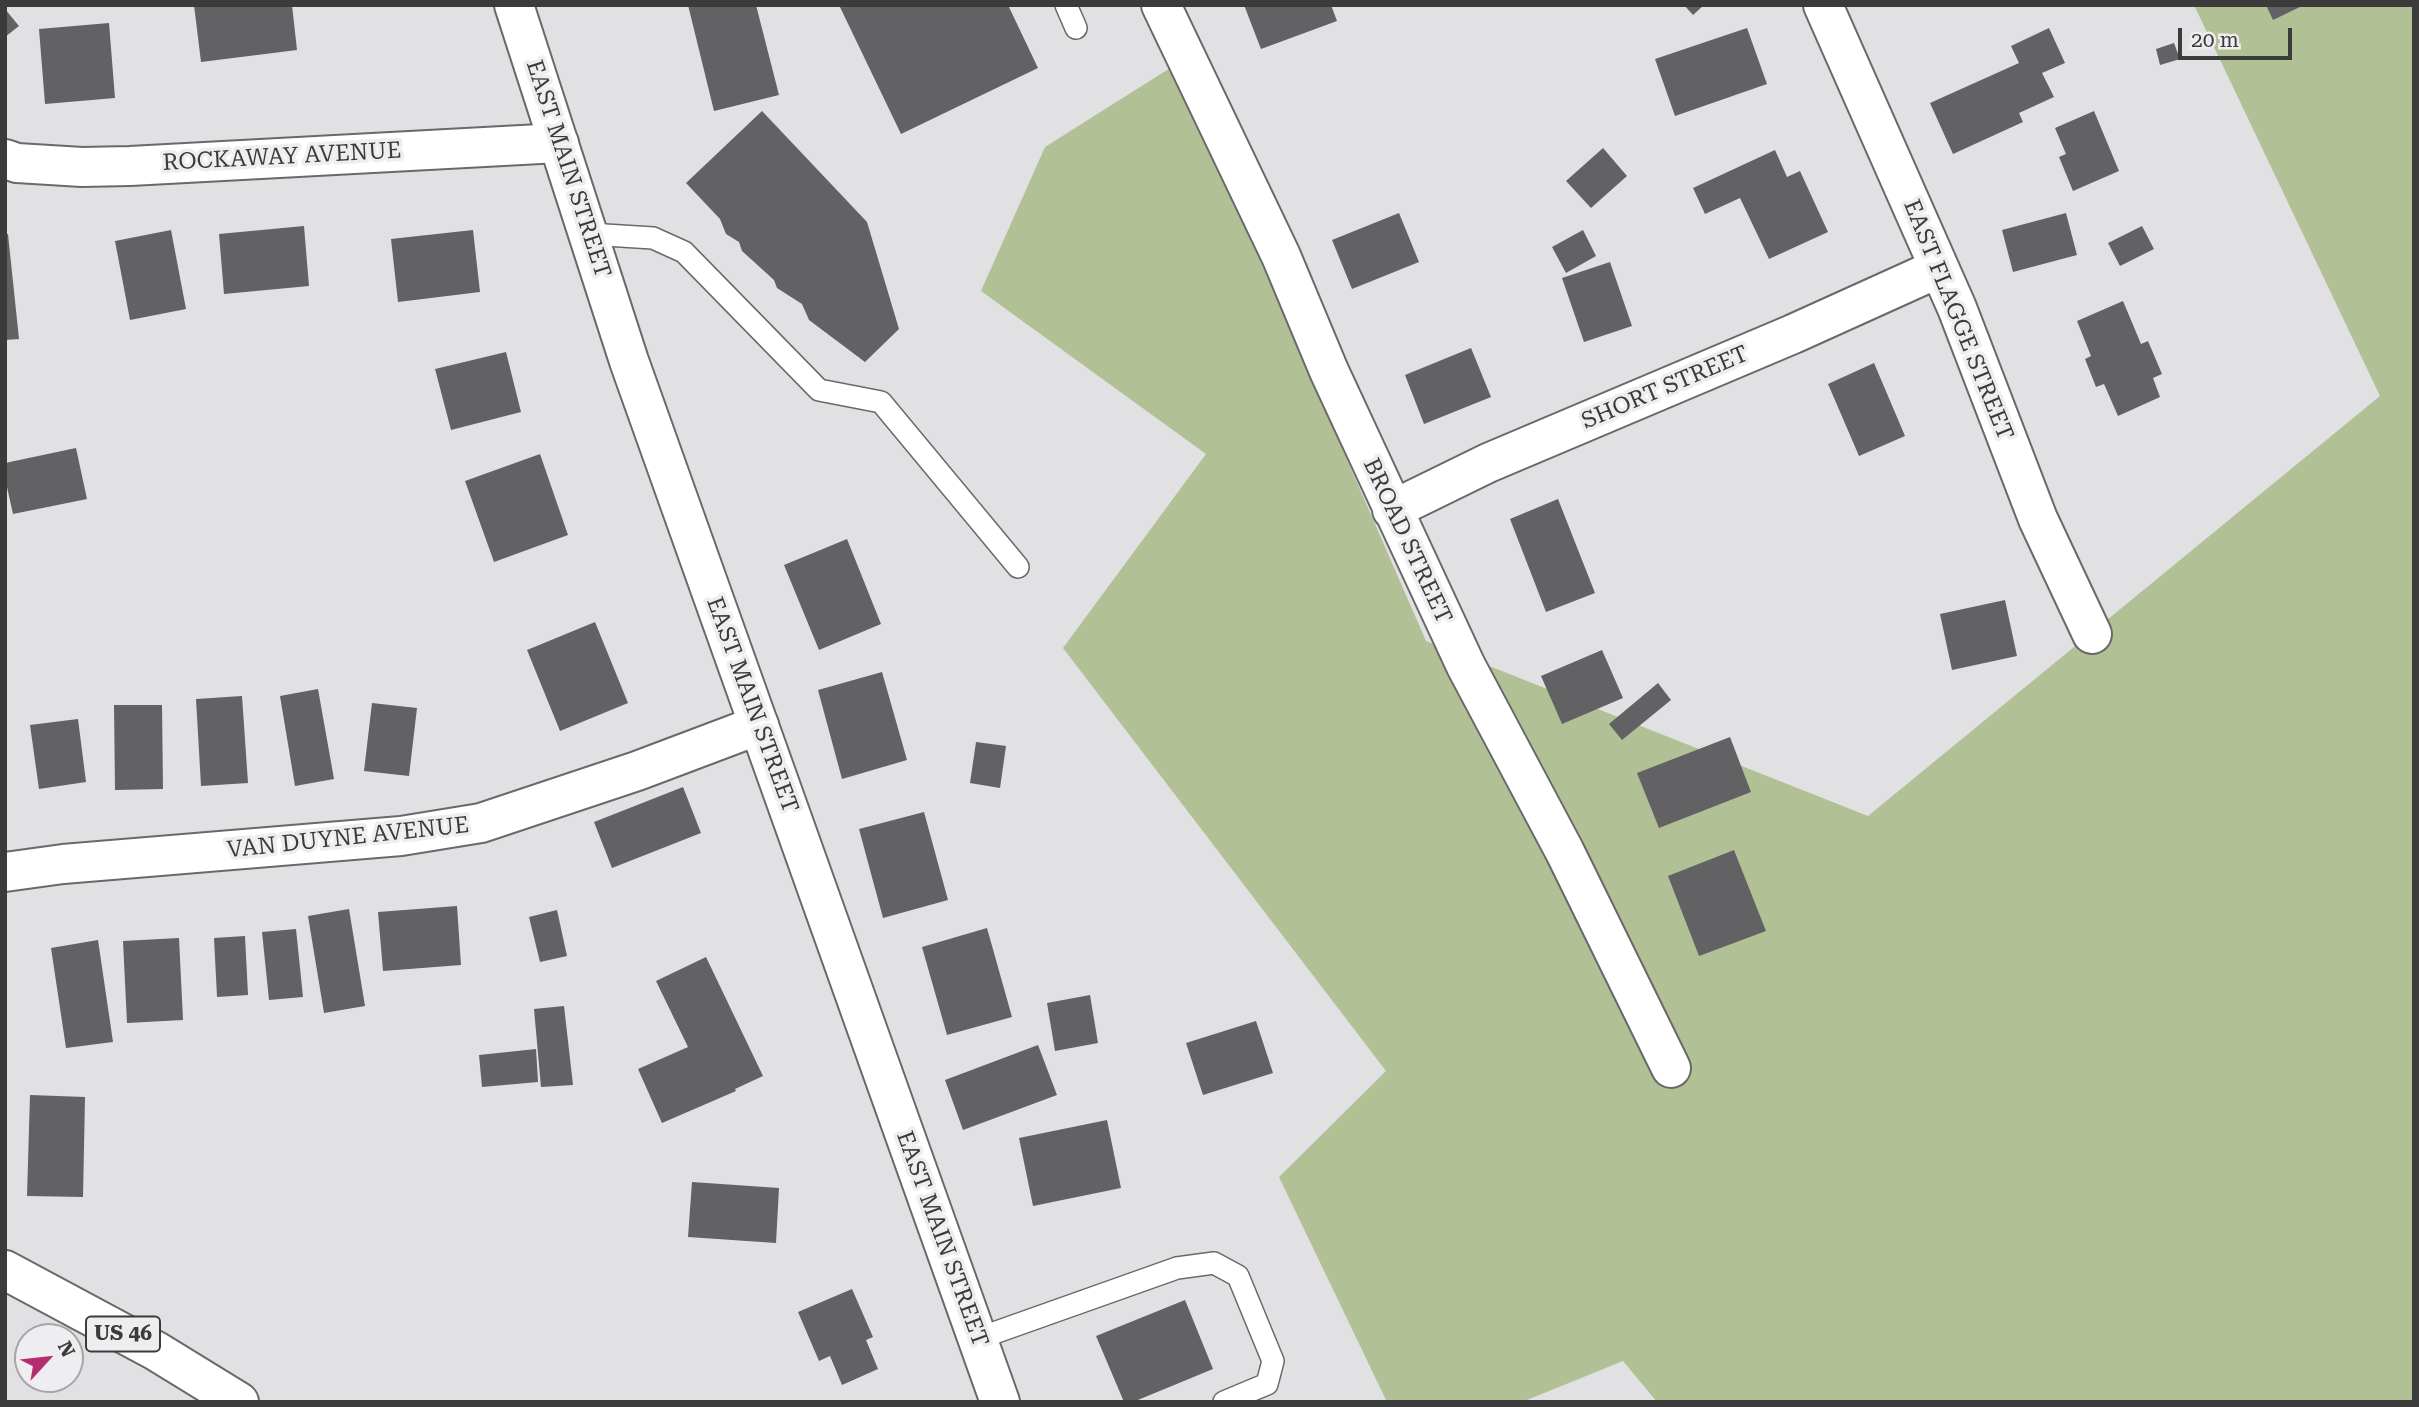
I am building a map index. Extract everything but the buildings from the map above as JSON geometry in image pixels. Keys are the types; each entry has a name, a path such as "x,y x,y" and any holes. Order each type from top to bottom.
{"street":[{"name":"EAST MAIN STREET","path":"514,5 629,361 1000,1402"},
{"name":"BROAD STREET","path":"1161,5 1281,256 1328,371 1466,666 1565,852 1671,1068"},
{"name":"EAST FLAGGE STREET","path":"1823,5 1939,268 2038,519 2092,634"},
{"name":"ROCKAWAY AVENUE","path":"5,159 17,163 82,167 130,166 559,143"},
{"name":"SHORT STREET","path":"1392,510 1488,463 1793,334 1939,268"},
{"name":"VAN DUYNE AVENUE","path":"5,872 63,864 401,835 481,823 637,771 759,725"},
{"name":"US 46","path":"5,1270 156,1351 239,1402"}],"lane":[{"path":"1066,5 1076,28"},
{"path":"589,234 653,238 684,252 818,390 881,402 1018,567"},
{"path":"977,1339 1177,1268 1214,1264 1238,1276 1273,1361 1267,1384 1224,1402"}],"green space":[{"path":"2194,5 2414,5 2414,1402 1657,1402 1623,1361 1522,1402 1387,1402 1279,1177 1386,1071 1063,648 1206,454 981,291 1045,147 1175,65 1426,641 1868,816 2380,396"}]}
